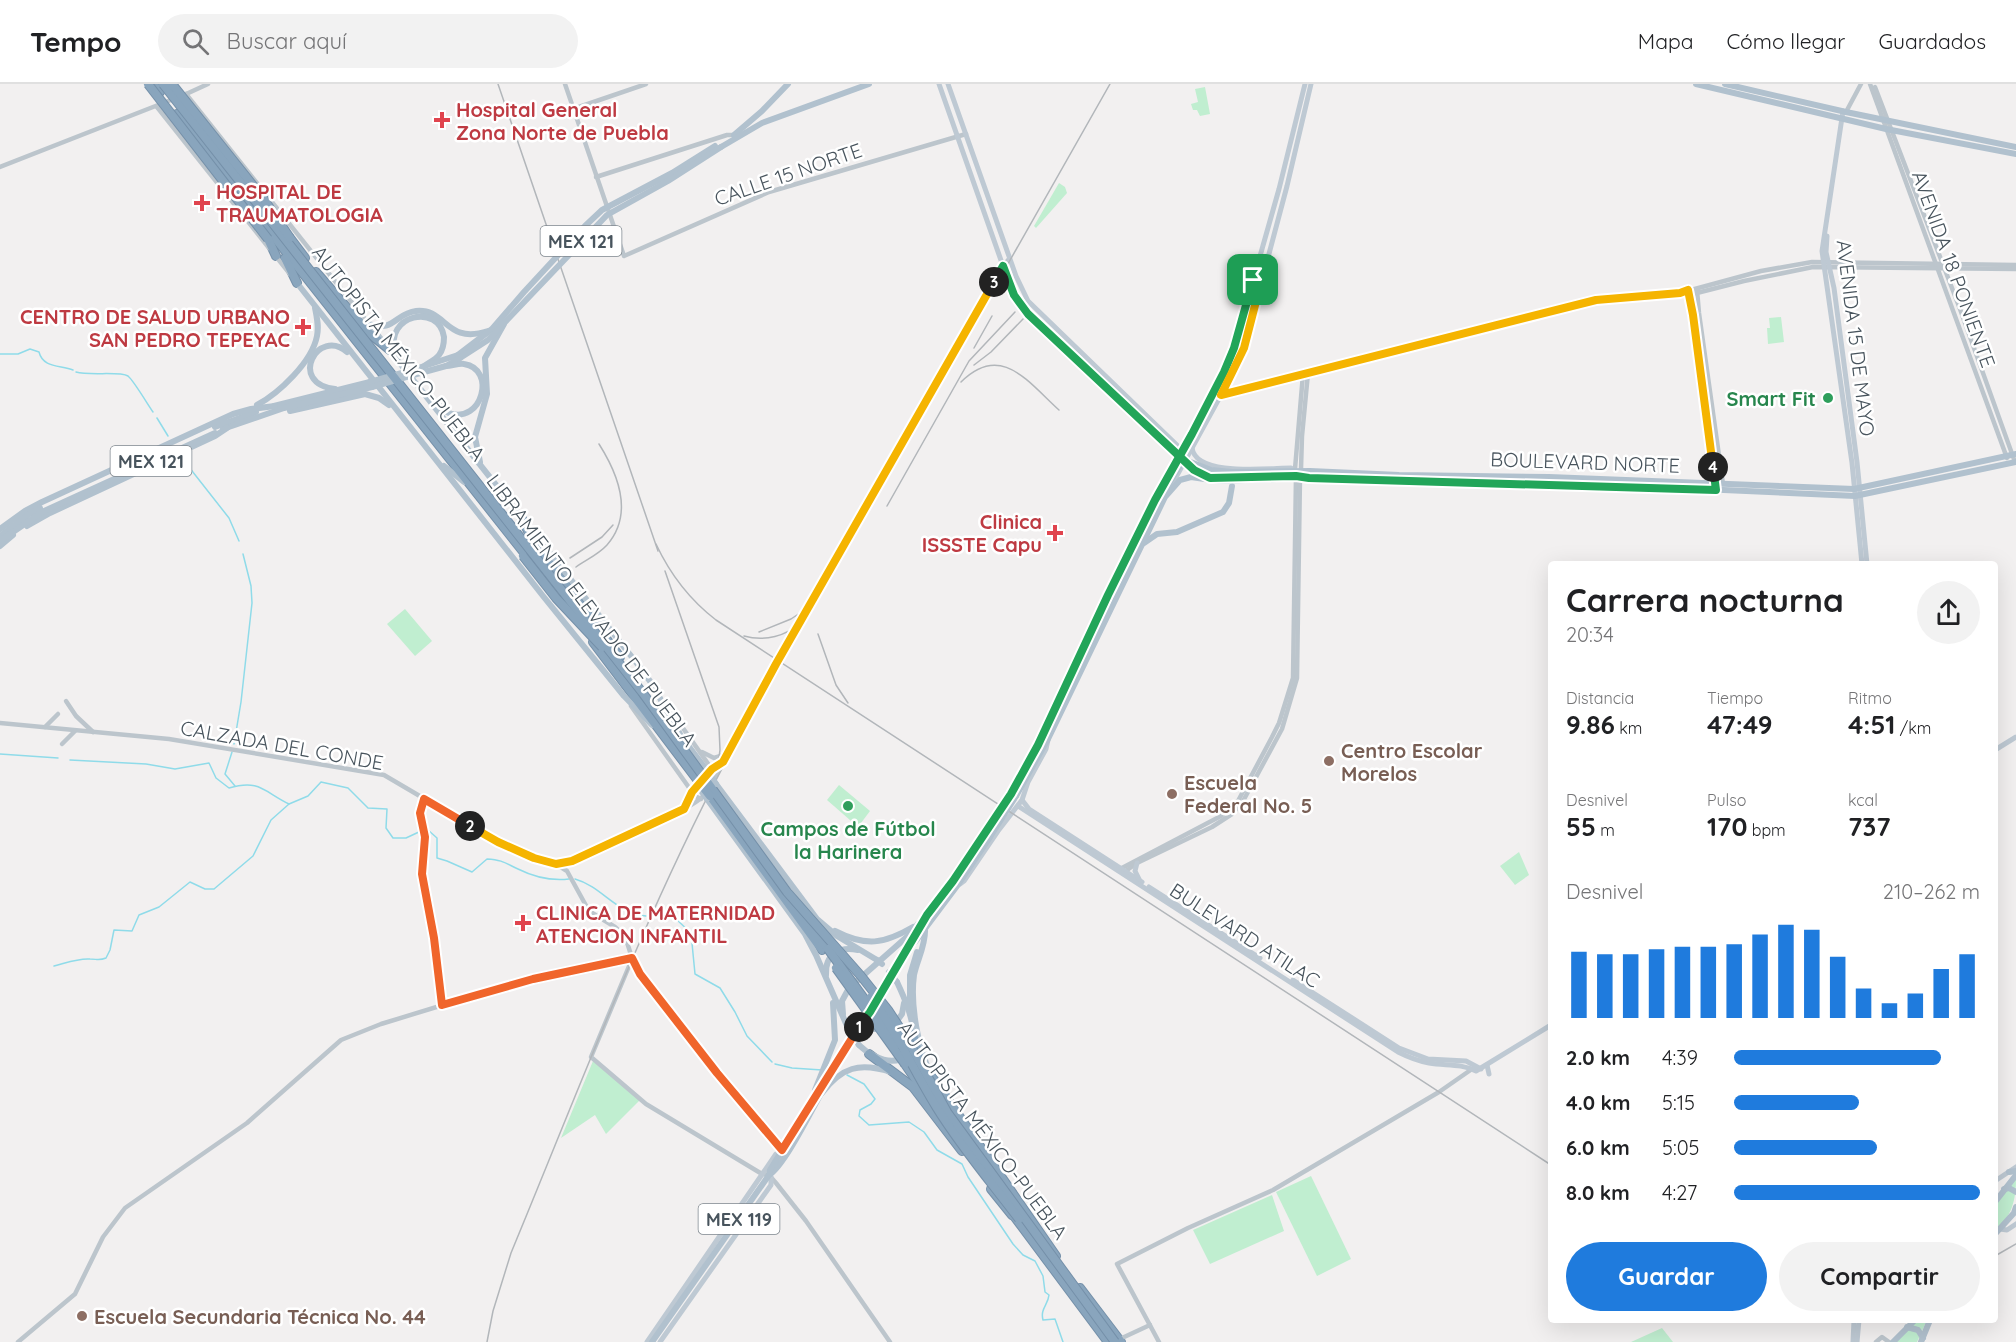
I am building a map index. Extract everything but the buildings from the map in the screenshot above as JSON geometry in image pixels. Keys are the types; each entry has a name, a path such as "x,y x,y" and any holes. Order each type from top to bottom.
{"highway":[{"path":"148,84 271,239 294,273 297,283"},
{"path":"163,86 263,198 305,258"},
{"name":"AUTOPISTA MÉXICO-PUEBLA","path":"163,86 177,114 271,239 458,470 635,696 704,777 715,786 778,883 826,951 907,1062 1056,1256 1115,1341"},
{"name":"AUTOPISTA MÉXICO-PUEBLA","path":"163,86 189,104 305,258 642,690 704,777 706,798 778,883"},
{"name":"LIBRAMIENTO ELEVADO DE PUEBLA","path":"163,86 603,648 791,905 853,973 881,1010 949,1125 1115,1341"},
{"name":"LIBRAMIENTO ELEVADO DE PUEBLA","path":"163,86 642,692 787,892 888,1010 907,1039 947,1112 1115,1341"},
{"path":"271,239 276,256"},
{"path":"316,272 355,318 374,338 390,350"},
{"path":"355,318 369,324"},
{"path":"458,470 464,482 556,598 603,648"},
{"path":"520,515 534,543 620,657 642,692"},
{"path":"913,1034 920,1057 937,1085 1056,1256"},
{"path":"869,1054 917,1092 1017,1220"},
{"name":"AUTOPISTA MÉXICO-PUEBLA","path":"907,1062 957,1141 1017,1220 1115,1341"}],"main road":[{"path":"720,146 762,111 788,84"},
{"name":"MEX 121","path":"0,541 42,512 215,430 411,373 446,366 492,329 602,210 762,123 869,84"},
{"name":"BOULEVARD NORTE","path":"939,84 1007,262 1021,290 1032,306 1181,448"},
{"name":"BOULEVARD NORTE","path":"948,84 1007,262 1014,295 1028,314 1194,470 1210,478 1719,486"},
{"path":"817,919 840,933 869,942 886,941 918,924 926,918 1016,796 1048,739 1074,685 1123,574 1131,548 1224,372 1234,348 1279,189 1305,84"},
{"path":"937,1085 924,1056 914,1010 914,975 925,928 958,885 1023,773 1123,574 1141,546 1244,348 1287,186 1311,84"},
{"path":"1696,84 1844,115 1886,120 2016,147"},
{"path":"1725,84 1844,115 1890,130 2016,154"},
{"name":"AVENIDA 15 DE MAYO","path":"1844,115 1832,194 1826,264 1867,561"},
{"name":"MEX 121","path":"411,373 423,367 459,357 480,346 607,215 669,181 720,146"},
{"path":"1253,280 1261,282"},
{"path":"297,283 624,696 704,777"},
{"path":"251,409 280,390 312,350 318,327 314,305"},
{"path":"369,324 378,327 387,326 407,314 422,311 436,316 451,328 467,334 492,329"},
{"path":"396,357 393,340 399,326 410,318 428,318 439,326 444,341 438,356 423,367"},
{"path":"483,468 477,453 475,437 488,390 485,369 486,354 504,323"},
{"path":"369,324 652,684 704,777"},
{"path":"342,389 324,387 315,381 310,368 314,355 326,346 338,346 359,364"},
{"path":"425,394 445,411 454,414 466,413 476,406 483,389 478,374 465,364 446,366"},
{"name":"MEX 121","path":"0,536 28,515 46,506 215,430 275,406 342,389 371,385"},
{"path":"266,414 278,414 365,394 383,400 401,415"},
{"path":"0,529 29,508 233,414 275,406"},
{"path":"0,546 27,526 215,436 227,428"},
{"path":"1192,447 1196,457 1222,467 1310,471"},
{"name":"BOULEVARD NORTE","path":"1857,492 2012,455"},
{"name":"BOULEVARD NORTE","path":"1189,459 1223,473 1310,471 1857,492 2013,462"},
{"path":"438,462 464,482"},
{"path":"1131,548 1142,535 1167,485 1179,467"},
{"path":"1169,491 1180,480 1188,477 1218,481 1299,478"},
{"path":"88,481 92,494"},
{"path":"1141,546 1157,534 1177,532 1223,512 1232,486"},
{"name":"AVENIDA 15 DE MAYO","path":"1857,492 1862,561"},
{"path":"59,494 64,500 64,507"},
{"path":"1065,686 1068,688 1074,685"},
{"path":"1018,806 1017,801 1046,749 1048,739"},
{"path":"1998,750 2016,739"},
{"path":"958,885 966,878 1018,806 1028,782"},
{"name":"BULEVARD ATILAC","path":"1022,800 1029,809 1398,1052 1428,1063 1474,1068"},
{"name":"BULEVARD ATILAC","path":"1018,806 1122,871"},
{"path":"1137,863 1135,871 1140,881"},
{"path":"1122,871 1310,993 1403,1050 1428,1059 1466,1061 1474,1068"},
{"path":"778,883 837,936 879,962 889,972 897,982 911,1021"},
{"path":"778,883 809,942 844,1021 859,1045 869,1054 888,1060 902,1059 909,1050 913,1034 909,991 910,975 915,955 923,941"},
{"name":"MEX 119","path":"784,1152 811,1102 870,1012 926,918"},
{"path":"844,1021 843,1001 849,988 909,935 918,924"},
{"name":"MEX 119","path":"652,1342 813,1110 854,1035 872,1015 925,928"},
{"path":"826,978 826,965 833,954 846,949 864,952"},
{"path":"854,1035 872,1029 884,1029 895,1024 903,1012 903,996"},
{"path":"811,1102 835,1040 834,998"},
{"path":"1474,1068 1548,1025"},
{"path":"1474,1068 1487,1065 1548,1025"},
{"path":"1487,1065 1489,1074"},
{"path":"821,1093 836,1076 852,1068 873,1068 898,1076"},
{"path":"1998,1179 2014,1171"},
{"path":"1998,1198 2014,1171"},
{"path":"2004,1189 2009,1188 2016,1192"},
{"path":"647,1342 745,1210"},
{"path":"660,1342 745,1210"},
{"path":"1998,1231 2015,1213"},
{"path":"1998,1232 2007,1230 2016,1224"},
{"path":"1854,1323 1855,1342"},
{"path":"1855,1342 1858,1323"},
{"path":"1891,1342 1912,1323"},
{"path":"1922,1340 1929,1323"},
{"path":"1907,1327 1918,1330 1922,1340"}],"street":[{"path":"0,167 208,84"},
{"path":"565,84 596,177 671,152 727,135 734,135"},
{"path":"573,109 646,84"},
{"name":"AVENIDA 15 DE MAYO","path":"1844,115 1861,84"},
{"name":"AVENIDA 18 PONIENTE","path":"1872,84 2013,462"},
{"path":"186,94 189,104 369,324"},
{"path":"166,118 177,104 189,104"},
{"path":"157,106 297,283"},
{"name":"CALLE 15 NORTE","path":"596,177 624,256 769,192 966,134"},
{"path":"556,864 572,861 706,798 776,664 1007,262"},
{"path":"1221,395 1458,334 1594,302 1689,293 1761,271 1812,262 2016,267"},
{"path":"1697,290 1711,429"},
{"path":"1689,293 1719,486"},
{"path":"1298,469 1306,374"},
{"path":"1122,871 1212,827 1232,814 1242,803 1282,729 1297,678 1299,478"},
{"path":"1122,871 1221,816 1238,801 1279,723 1293,678 1299,478"},
{"path":"652,684 699,750 704,777"},
{"path":"624,696 695,796 706,798"},
{"path":"66,701 76,716 93,732"},
{"path":"45,727 58,714"},
{"name":"CALZADA DEL CONDE","path":"0,723 208,745 374,773 384,776 498,842 556,864 570,874 585,906 593,914 621,931 629,944 640,974 717,1073 784,1152"},
{"path":"62,744 76,730"},
{"path":"699,750 714,758 727,754"},
{"path":"682,810 704,777 723,762"},
{"path":"704,777 716,775"},
{"path":"424,799 420,813 425,837 422,874 434,938 442,1005"},
{"path":"570,874 572,861"},
{"path":"18,1342 75,1294 103,1237 125,1208 247,1123 341,1040 362,1030 533,979 634,961"},
{"path":"634,961 592,1058 646,1104 767,1176 806,1221 890,1342"},
{"path":"1160,1342 1117,1264 1273,1190 1466,1075 1474,1068"},
{"path":"1115,1341 1150,1325"},
{"path":"1876,1342 1882,1337 1891,1342"}],"green space":[{"path":"1205,87 1210,114 1200,116 1197,110 1193,110 1191,104 1198,102 1195,89"},
{"path":"1059,183 1065,187 1067,193 1036,228 1034,226"},
{"path":"1781,317 1784,342 1768,344 1769,318"},
{"path":"405,609 432,641 415,656 387,624"},
{"name":"Campos de Fútbol la Harinera","path":"839,785 870,811 858,827 827,800"},
{"path":"1519,852 1529,875 1515,885 1500,866"},
{"path":"593,1061 640,1100 606,1134 595,1115 561,1138"},
{"path":"1311,1176 1351,1259 1317,1276 1276,1192"},
{"path":"2016,1178 2012,1207 1998,1228 1998,1199"},
{"path":"1272,1195 1284,1231 1210,1264 1193,1230"},
{"path":"1913,1323 1926,1323 1917,1342 1896,1342"},
{"path":"1662,1328 1673,1342 1631,1342"}],"waterway":[{"path":"0,354 18,354 30,349 39,352 44,361 48,363 73,370"},
{"path":"76,372 128,376 153,412"},
{"path":"157,418 168,436"},
{"path":"185,462 229,518 239,541"},
{"path":"234,744 252,603 251,586 243,554"},
{"path":"232,752 225,774 235,786"},
{"path":"0,754 58,758"},
{"path":"70,760 146,764 175,769 209,763 216,778 229,788 255,786 289,804"},
{"path":"54,966 81,959 106,958 114,930 132,931 139,915 159,907 190,882 205,889 214,889 253,856 271,820 289,804 308,796 321,782 348,788 368,808 387,809 386,828 393,838 406,838 421,831"},
{"path":"428,830 437,838 437,858 472,872 487,859 504,862 537,876 569,879"},
{"path":"575,879 594,888 626,910 646,916"},
{"path":"657,917 676,919 691,933 695,974 720,988 747,1036 772,1062"},
{"path":"775,1064 792,1068 822,1070"},
{"path":"847,1075 864,1084 875,1099 860,1110 859,1116 869,1125 909,1122 924,1132 937,1150 962,1164 968,1177 1013,1244 1023,1255 1035,1261 1043,1276 1045,1292 1049,1295 1043,1320 1055,1319 1063,1342"}],"railway":[{"path":"498,84 658,551"},
{"path":"487,1342 493,1311 511,1253 613,1003 696,819 727,759 1110,84"},
{"path":"887,506 969,361 1015,312"},
{"path":"974,348 992,316"},
{"path":"974,365 991,352 1023,319"},
{"path":"961,382 975,371 989,366 1001,366 1025,378 1059,410"},
{"path":"576,567 607,545 620,520 621,507 617,481 599,444"},
{"path":"570,558 602,537 613,525"},
{"path":"656,544 682,586 716,620 1548,1163"},
{"path":"665,571 719,727 720,750 717,771"},
{"path":"759,632 791,619 806,609"},
{"path":"744,636 767,638 789,631 802,622"},
{"path":"818,634 836,685 848,703"},
{"path":"1998,1254 2016,1244"}],"place":[{"name":"Hospital General Zona Norte de Puebla","path":"442,120"},
{"name":"HOSPITAL DE TRAUMATOLOGIA","path":"202,203"},
{"name":"CENTRO DE SALUD URBANO SAN PEDRO TEPEYAC","path":"303,327"},
{"name":"Smart Fit","path":"1828,398"},
{"name":"Clinica ISSSTE Capu","path":"1055,533"},
{"name":"Centro Escolar Morelos","path":"1329,761"},
{"name":"Escuela Federal No. 5","path":"1172,794"},
{"name":"Campos de Fútbol la Harinera","path":"848,806"},
{"name":"CLINICA DE MATERNIDAD ATENCION INFANTIL","path":"523,923"},
{"name":"Escuela Secundaria Técnica No. 44","path":"82,1316"}],"route":[{"path":"1253,280 1234,348 1224,372 1192,434 1181,454 1178,460 1164,482 1026,768 985,834 927,915 877,1001 855,1032 782,1150 717,1073 640,974 632,958 533,979 442,1005 434,938 422,874 425,837 420,813 424,799 498,842 556,864 572,861 684,809 692,792 712,769 723,762 776,664 1003,266 1014,295 1028,314 1108,388 1127,407 1172,449 1191,467 1194,470 1210,478 1296,476 1450,483 1716,490 1688,290 1680,293 1596,300 1221,395 1244,348 1250,327 1261,282 1253,280"}]}
